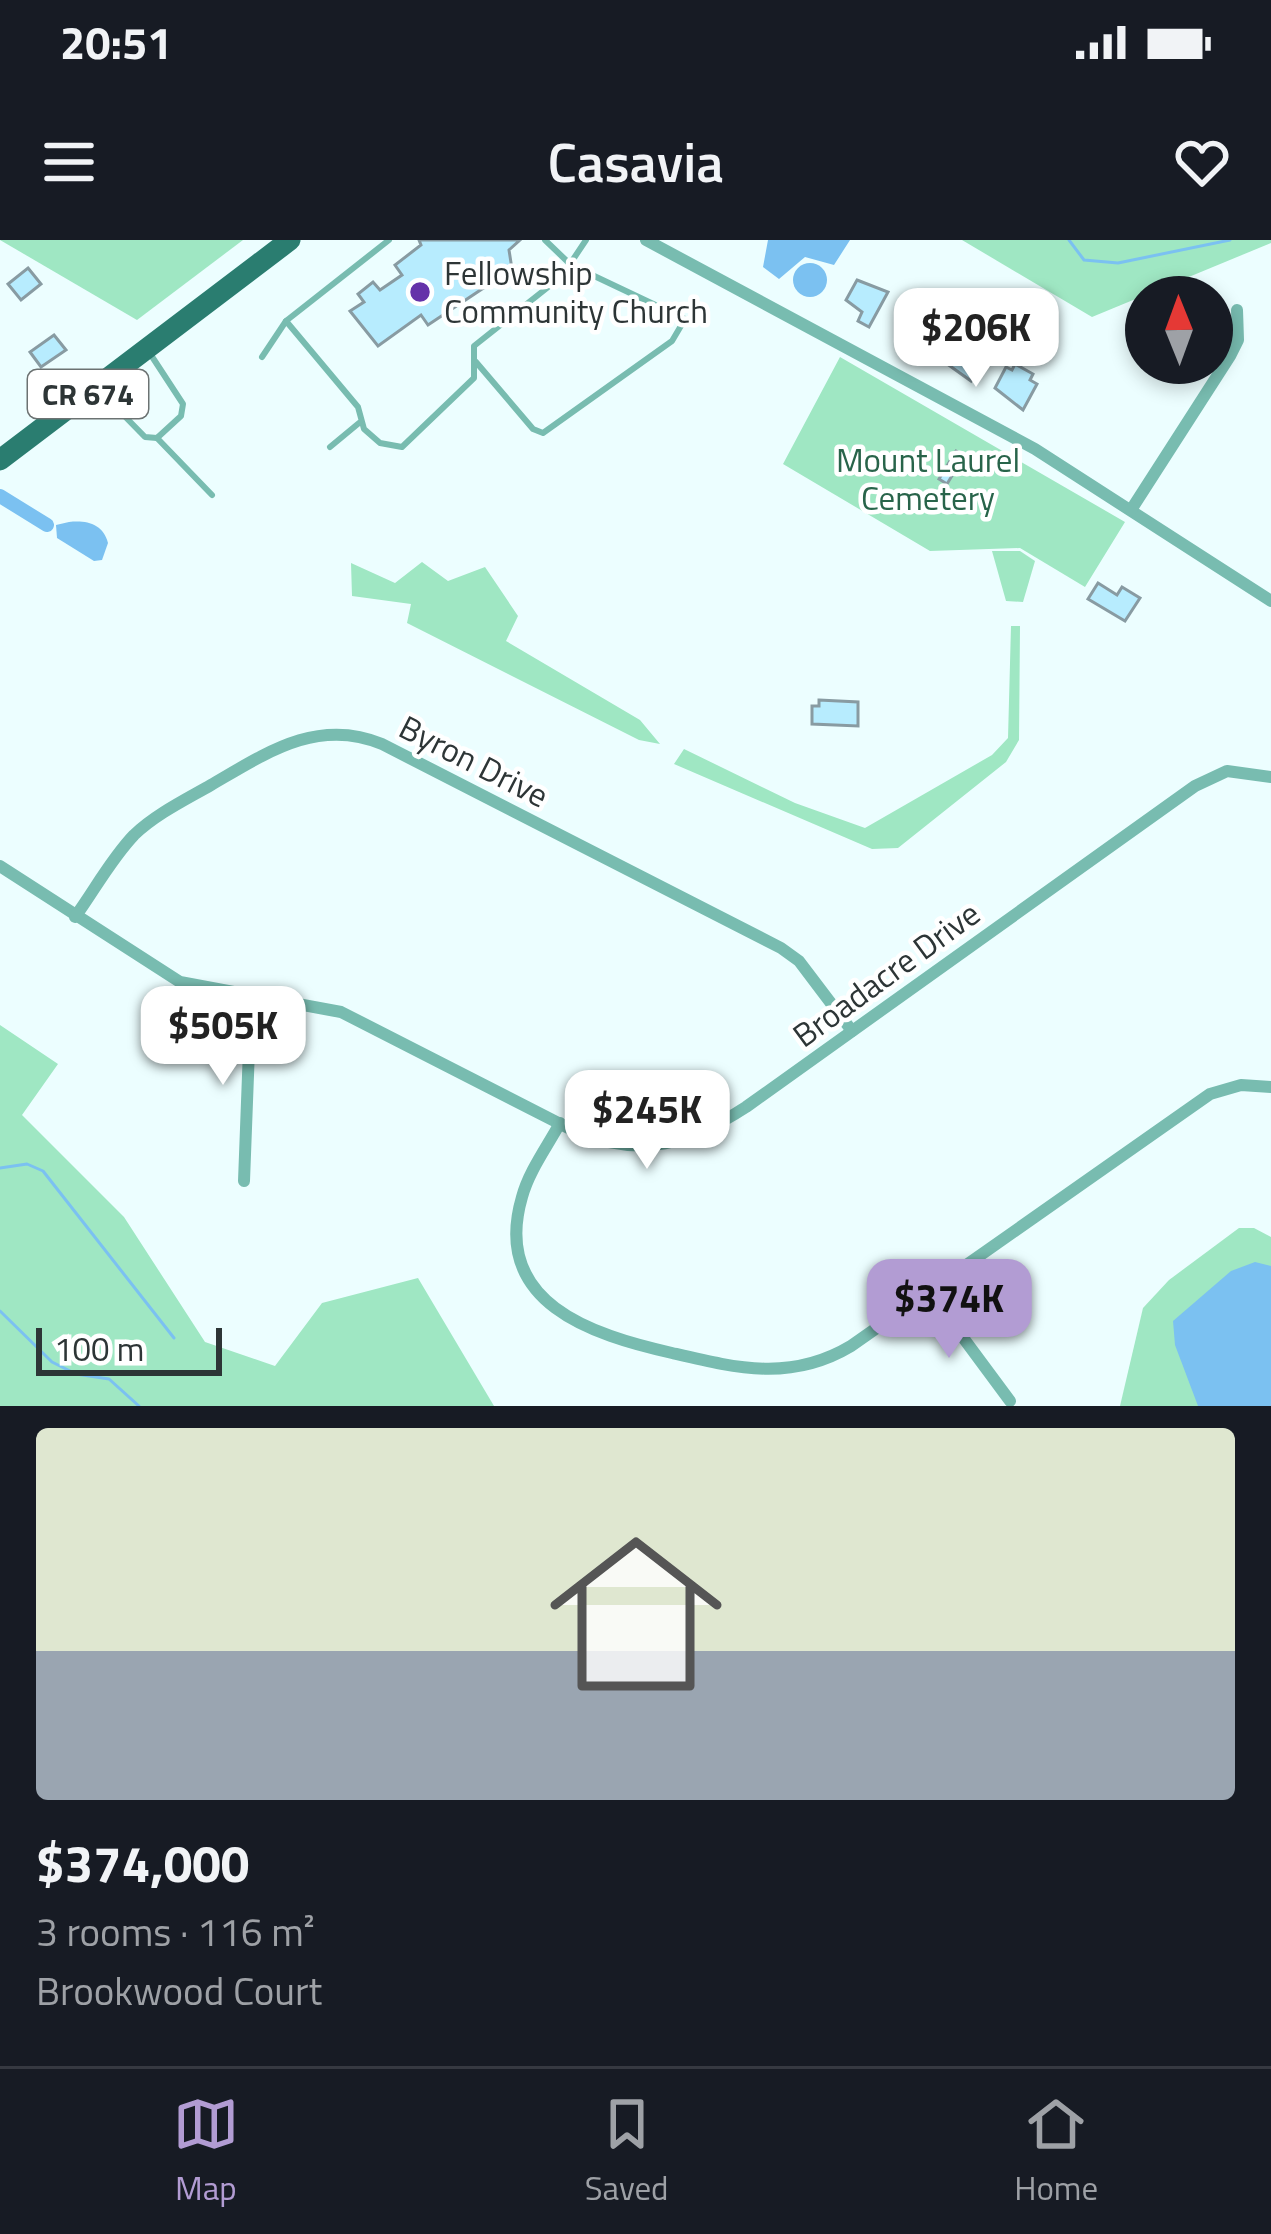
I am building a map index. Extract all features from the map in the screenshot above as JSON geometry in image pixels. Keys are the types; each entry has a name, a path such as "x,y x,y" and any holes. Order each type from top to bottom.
{"main road":[{"name":"CR 674","path":"0,460 290,240"}],"street":[{"path":"646,240 1035,449 1271,601"},
{"path":"1131,510 1230,356 1238,340 1237,310"},
{"name":"Byron Drive","path":"75,917 124,847 161,814 279,746 315,735 350,735 382,744 781,948 799,962 852,1031"},
{"name":"Broadacre Drive","path":"0,866 180,982 340,1012 560,1124 616,1146 676,1144 730,1118 1195,786 1227,772 1271,777"},
{"path":"244,1181 251,996"},
{"path":"560,1124 523,1193 518,1242 536,1291 576,1324 705,1361 781,1371 835,1356 1195,1103 1226,1088 1271,1087"},
{"path":"930,1293 1010,1401"}],"lane":[{"path":"262,357 286,321 388,240"},
{"path":"474,359 532,429 543,434 672,341 685,319 571,265 545,240"},
{"path":"286,321 358,407 359,423 380,443 409,444 474,378 474,346 571,265 586,240"},
{"path":"146,349 183,404 181,416 157,438"},
{"path":"97,387 145,437 157,438 212,495"},
{"path":"330,446 359,423"}],"green space":[{"path":"0,240 243,240 137,320"},
{"path":"962,240 1271,240 1191,276 1125,276 1125,303 1092,317"},
{"name":"Mount Laurel Cemetery","path":"840,357 1125,522 1085,587 1020,548 930,551 783,464"},
{"path":"992,551 1020,551 1035,561 1023,602 1006,601"},
{"path":"422,562 448,581 485,567 518,616 506,641 640,720 660,744 639,740 407,623 411,604 352,596 351,563 395,583"},
{"path":"1011,626 1020,626 1019,740 1006,762 898,848 872,849 674,764 684,749 795,803 865,828 992,755 1008,738"},
{"path":"0,1025 58,1064 22,1115 124,1217 205,1342 275,1366 322,1303 418,1278 494,1406 0,1406"},
{"path":"1239,1228 1254,1228 1271,1237 1271,1406 1120,1406 1143,1308 1169,1280"}],"water":[{"path":"768,240 850,240 834,265 805,257 779,279 763,267"},
{"path":"810,263 822,268 827,280 822,292 810,297 798,292 793,280 798,268"},
{"path":"88,523 102,531 108,543 102,560 94,561 57,538 56,525"},
{"path":"1255,1262 1271,1266 1271,1406 1198,1406 1175,1345 1173,1321 1231,1271"}],"building":[{"name":"Fellowship Community Church","path":"419,240 520,240 509,250 512,269 428,325 421,315 378,346 350,311 364,302 358,294 373,282 380,290 402,275 395,265 421,245"},
{"path":"28,268 41,284 21,300 8,284"},
{"path":"857,280 888,292 869,327 858,321 862,312 846,300"},
{"path":"907,310 935,325 920,353 909,348 915,337 897,328"},
{"path":"54,335 66,350 41,367 30,352"},
{"path":"964,339 982,349 979,355 984,358 971,381 943,361 953,341 960,345"},
{"path":"1015,364 1033,374 1030,380 1037,384 1023,410 995,388 1006,367 1012,370"},
{"path":"956,451 964,456 947,484 939,479"},
{"path":"1098,583 1117,595 1122,587 1140,598 1125,621 1088,599"},
{"path":"819,700 858,702 858,726 812,724 812,706 819,706"}],"waterway":[{"path":"1069,240 1084,260 1118,263 1230,240"},
{"path":"0,496 47,525"},
{"path":"0,1168 27,1164 43,1171 174,1338"},
{"path":"0,1311 52,1362 76,1374 109,1379 139,1406"}],"place":[{"name":"Fellowship Community Church","path":"420,292"}]}
